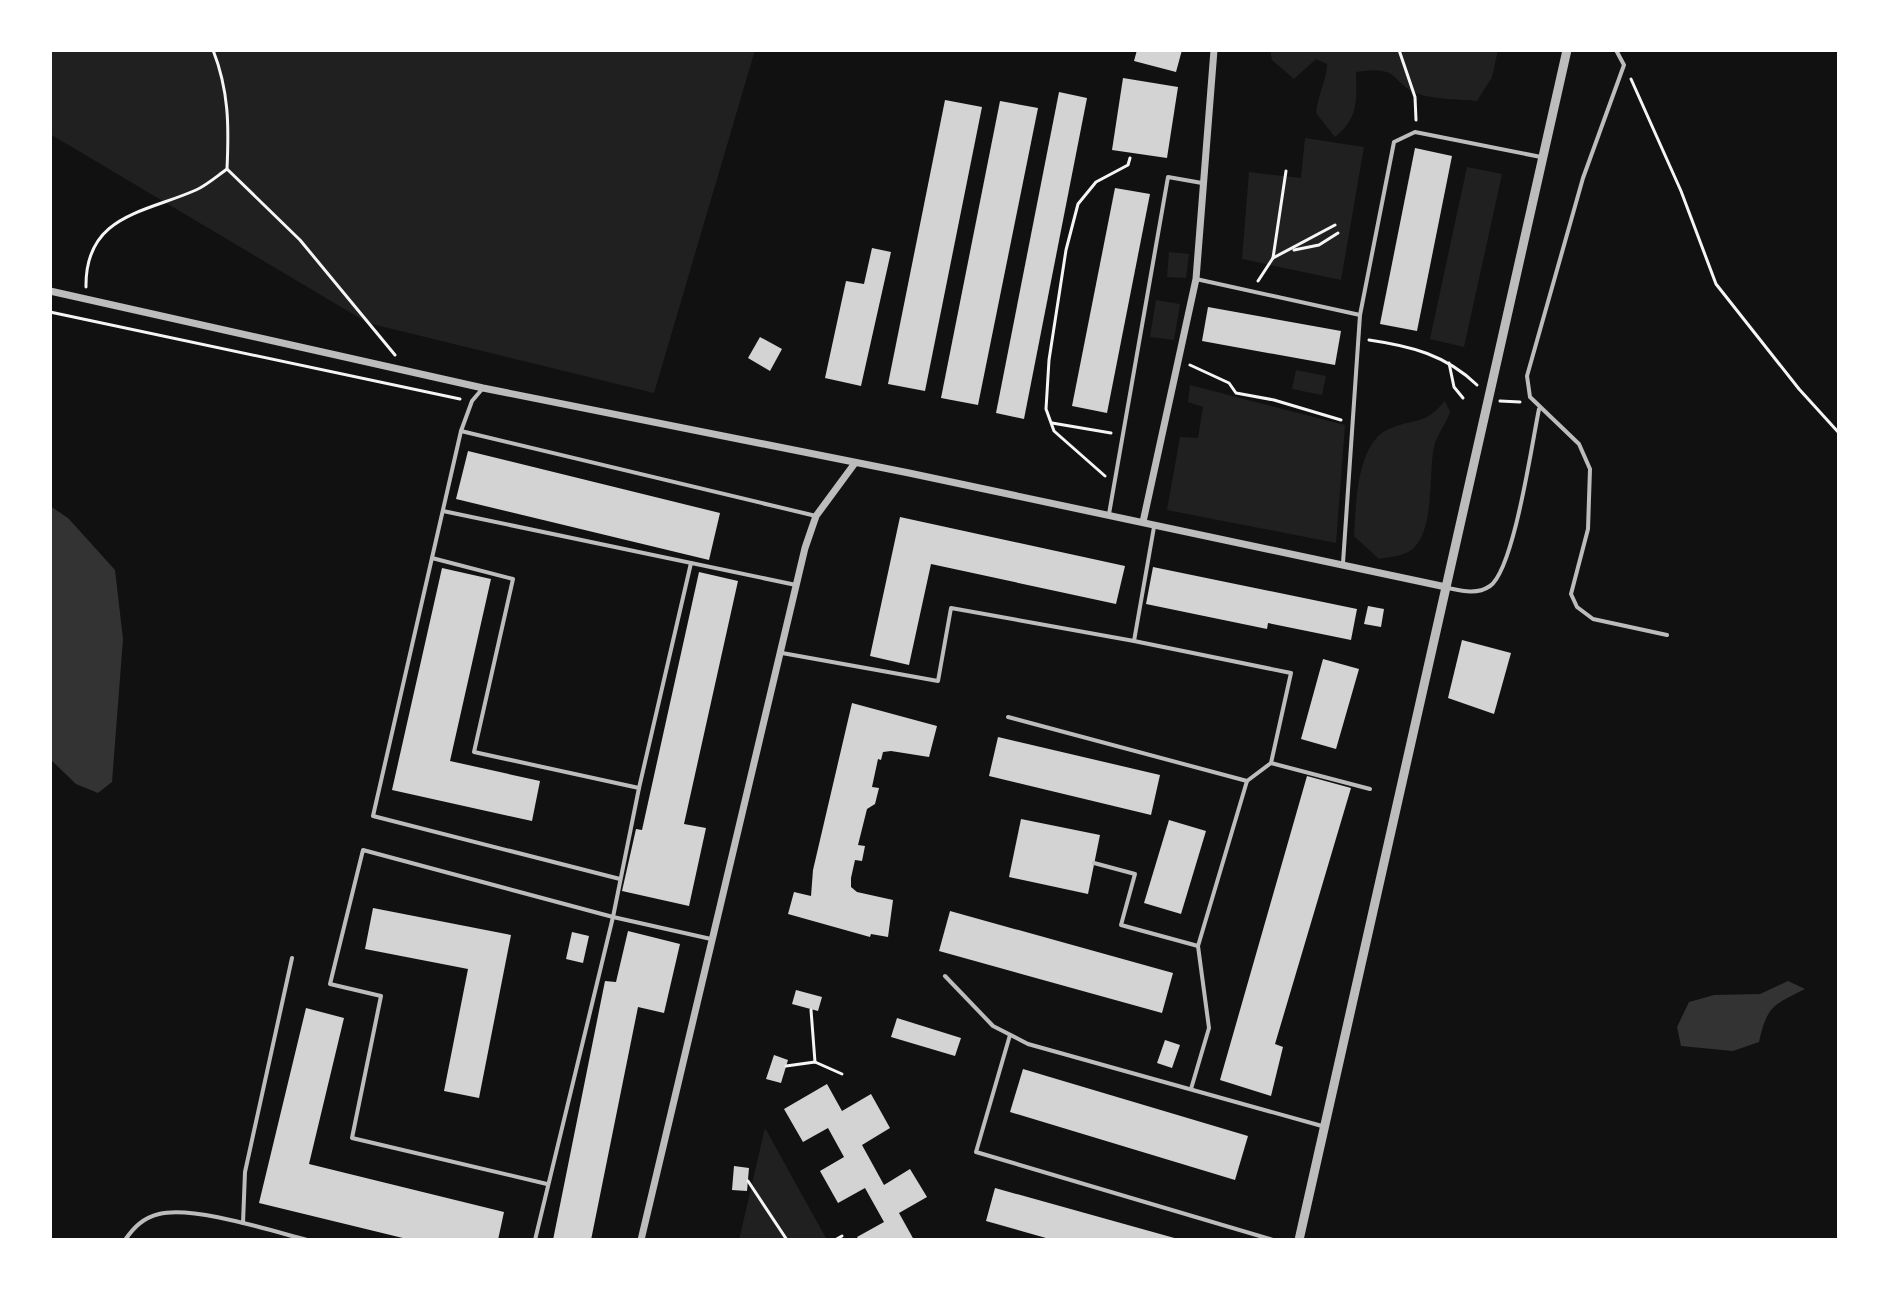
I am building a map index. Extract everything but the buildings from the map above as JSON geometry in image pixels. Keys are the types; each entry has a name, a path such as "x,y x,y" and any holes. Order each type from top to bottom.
{"street":[{"path":"1143,522 1196,279 1214,50"},
{"path":"1299,1240 1567,50"},
{"path":"50,291 483,388 1109,514 1446,587"},
{"path":"641,1240 796,585 816,516 855,463"}],"lane":[{"path":"1616,50 1624,65 1583,178 1527,376 1530,397 1539,409 1579,444 1590,469 1588,529 1571,594 1577,607 1593,619 1667,635"},
{"path":"1343,566 1360,315 1394,142 1415,132 1541,157"},
{"path":"1109,514 1168,177 1202,183"},
{"path":"1196,279 1360,315"},
{"path":"483,388 472,401 461,431 373,816 620,879"},
{"path":"1446,587 1470,593 1490,586 1507,562 1539,409"},
{"path":"461,431 816,516"},
{"path":"443,511 796,585"},
{"path":"1134,641 1154,524"},
{"path":"432,558 513,579 474,752 639,788"},
{"path":"535,1240 613,917 691,563"},
{"path":"780,653 938,681 951,608 1291,673 1271,763 1247,781 1198,946 1209,1028 1191,1089"},
{"path":"1008,717 1247,781"},
{"path":"1271,763 1370,789"},
{"path":"547,1184 352,1138 381,996 330,984 363,850 613,917 711,939"},
{"path":"1094,863 1135,874 1121,925 1198,946"},
{"path":"243,1223 245,1172 292,958"},
{"path":"945,976 993,1026 1028,1044 1324,1126"},
{"path":"1010,1035 976,1152 1273,1240"},
{"path":"125,1240 145,1219 162,1213 243,1223 307,1240"}],"path":[{"path":"213,50 225,80 229,131 227,169"},
{"path":"1399,50 1415,97 1415,132"},
{"path":"1624,65 1681,191 1716,284 1839,433"},
{"path":"1114,483 1075,453 1051,423 1046,409 1049,360 1066,250 1078,204 1096,182 1128,165 1130,158"},
{"path":"91,300 85,285 92,246 125,215 198,189 227,169"},
{"path":"227,169 300,240 408,370"},
{"path":"1249,290 1268,271 1273,258 1286,171"},
{"path":"1273,258 1292,250 1325,227 1335,225"},
{"path":"1292,250 1319,245 1338,233"},
{"path":"50,312 472,401"},
{"path":"1359,338 1417,349 1449,363 1502,402 1516,404 1530,397"},
{"path":"1178,359 1229,383 1236,393 1352,421"},
{"path":"1449,363 1454,387 1463,398"},
{"path":"1051,423 1123,434"},
{"path":"811,1010 815,1062"},
{"path":"786,1066 815,1062 842,1074"},
{"path":"748,1181 787,1240"},
{"path":"835,1240 842,1236"}],"shaded area":[{"path":"50,50 755,50 654,393 368,323 50,134"},
{"path":"1270,50 1498,50 1492,77 1477,101 1419,94 1394,76 1381,71 1356,72 1352,116 1335,137 1316,113 1327,64 1316,59 1294,79 1272,60"},
{"path":"1305,138 1364,147 1341,280 1242,259 1249,172 1301,178"},
{"path":"1467,167 1502,174 1464,347 1430,339"},
{"path":"1169,252 1189,254 1186,278 1167,277"},
{"path":"1156,300 1180,304 1174,340 1150,337"},
{"path":"1296,370 1326,376 1322,395 1292,389"},
{"path":"1190,385 1345,425 1336,543 1167,510 1180,437 1198,438 1203,407 1188,402"},
{"path":"1445,401 1450,412 1434,447 1430,502 1424,531 1410,551 1379,559 1354,536 1357,492 1364,460 1379,435 1391,428 1426,418"},
{"path":"50,506 68,518 115,570 123,639 112,782 98,793 76,784 50,759"},
{"path":"1788,981 1805,989 1773,1008 1765,1021 1759,1042 1733,1051 1681,1046 1677,1027 1689,1002 1714,995 1760,994"},
{"path":"765,1128 827,1240 739,1240"}]}
